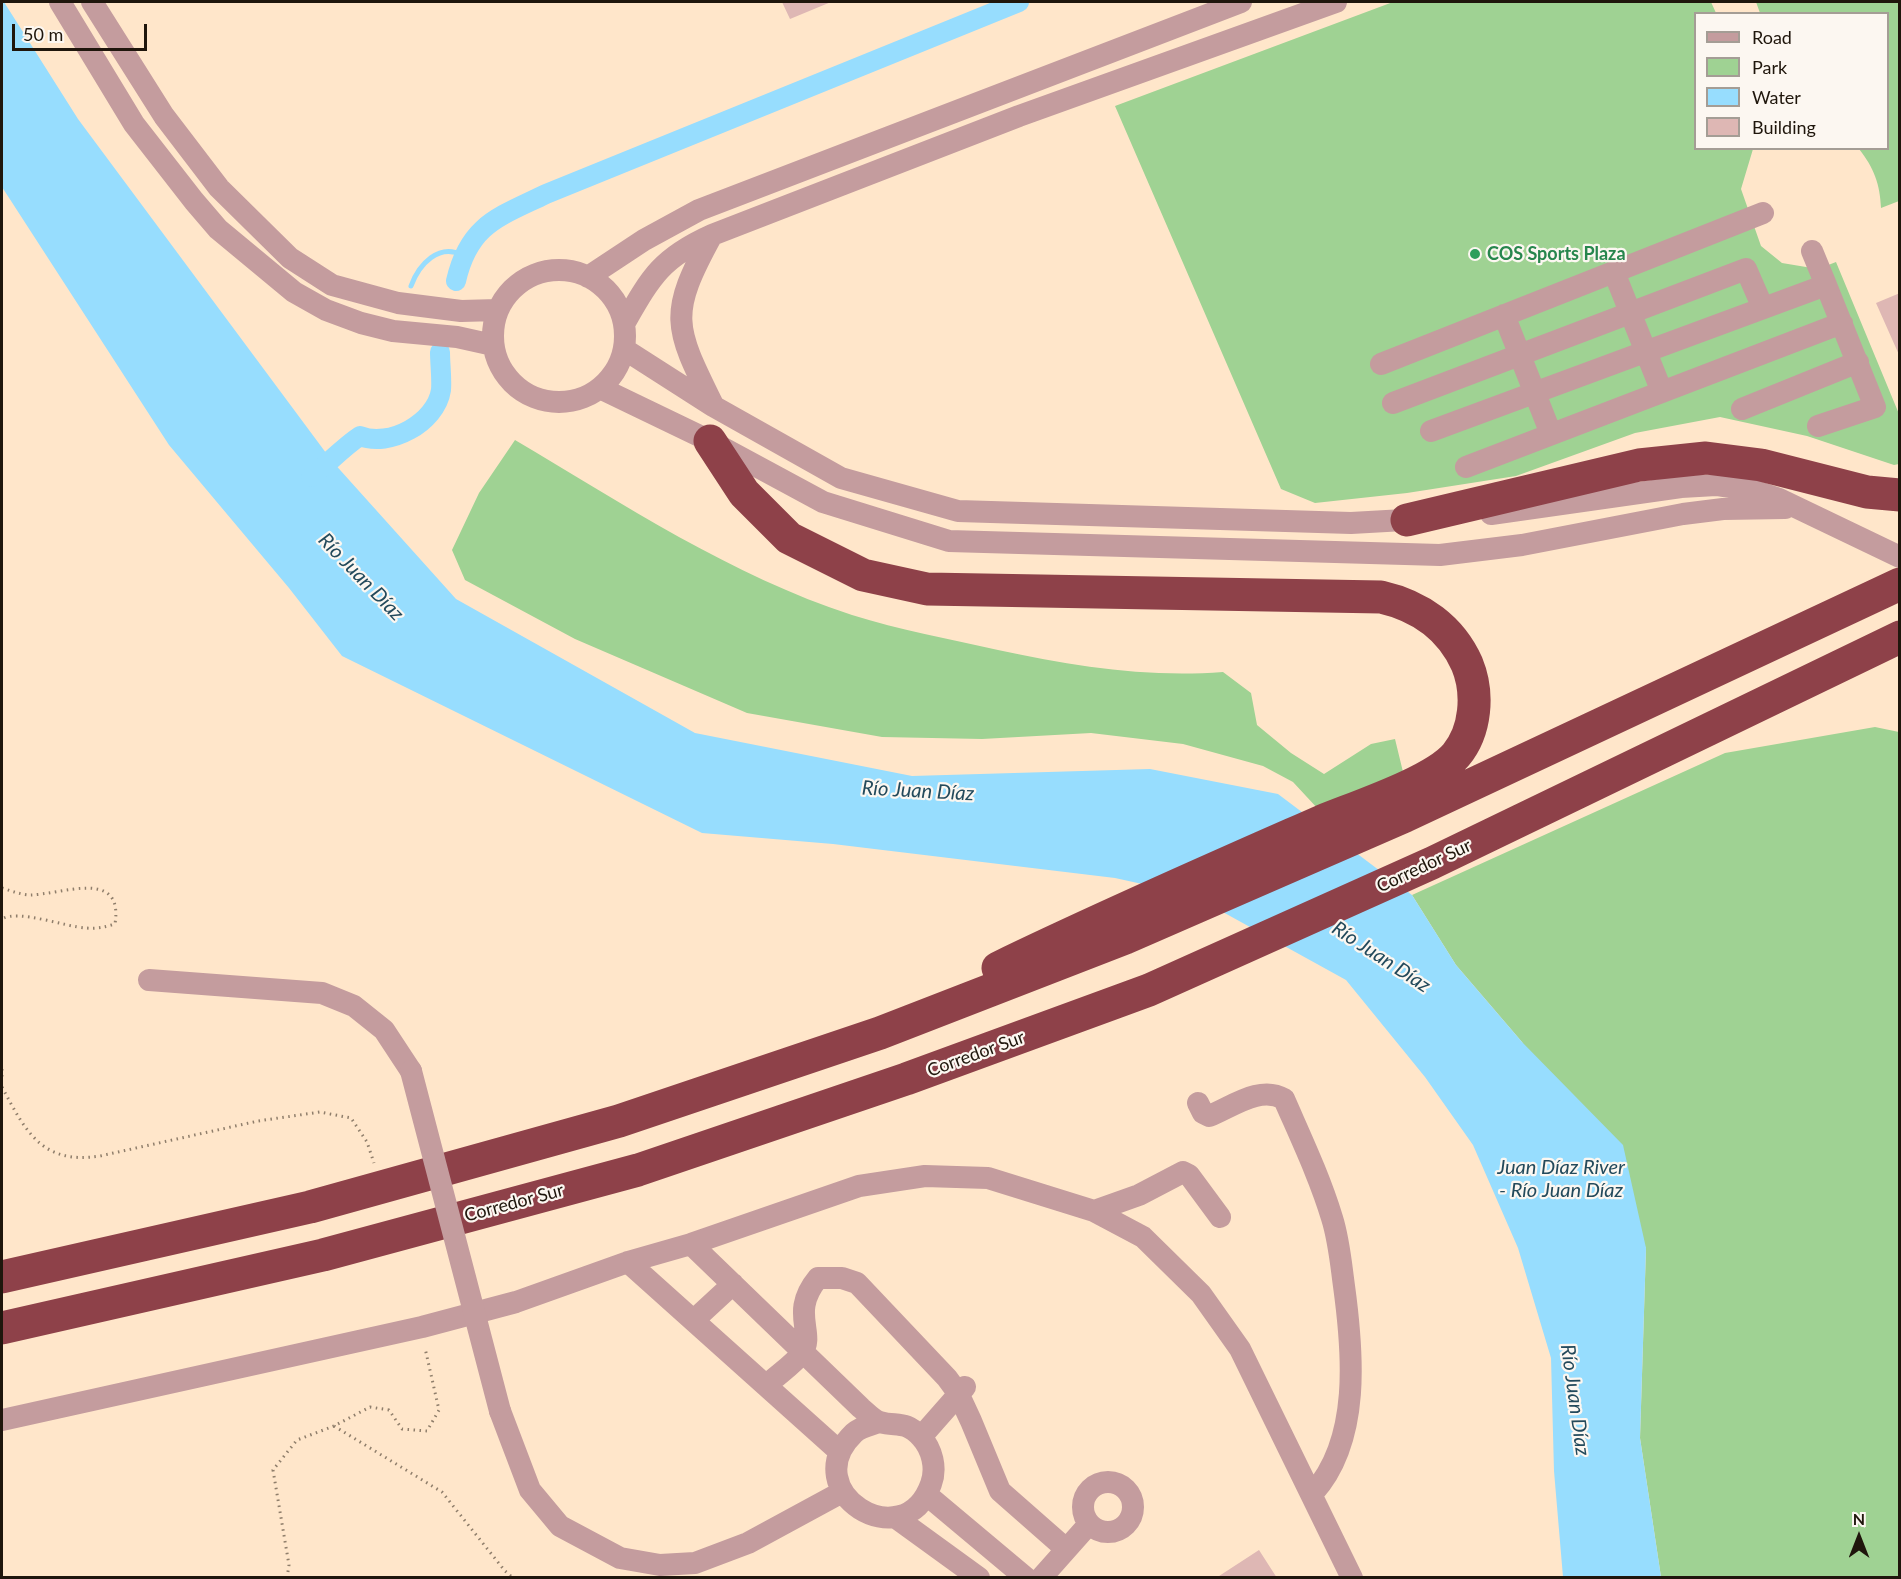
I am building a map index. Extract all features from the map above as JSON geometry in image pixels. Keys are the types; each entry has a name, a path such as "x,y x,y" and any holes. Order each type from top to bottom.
{"highway":[{"path":"710,441 744,493 789,538 862,575 927,589 1368,596 1397,601 1417,609 1447,633 1465,659 1473,685 1472,723 1459,750 1393,806"},
{"path":"1407,520 1639,465 1706,458 1761,465 1867,492 1899,495"},
{"path":"2,1277 310,1207 619,1121 810,1058 998,989 1120,925 1899,584"},
{"name":"Corredor Sur","path":"2,1328 323,1255 638,1170 906,1079 1149,990 1432,863 1899,637"}],"street":[{"path":"60,2 134,124 194,201 218,229 294,292 326,310 393,332 457,337 493,345"},
{"path":"92,2 164,117 191,152 219,188 290,258 333,285 398,303 461,311 498,310"},
{"path":"624,324 654,272 671,257 712,235 1145,70 1336,2"},
{"path":"588,277 644,240 699,210 1231,5"},
{"path":"1145,70 1179,35 1231,5"},
{"path":"1056,73 1103,64 1123,64 1145,70"},
{"path":"1381,364 1763,213"},
{"path":"712,235 688,278 679,314 684,347 713,406"},
{"path":"1812,251 1875,407 1818,426"},
{"path":"1393,403 1746,269 1763,308"},
{"path":"547,271 568,271 588,277 605,289 617,305 624,324 624,349 615,371 600,388 575,400 547,401 522,391 502,371 493,345 493,327 498,310 510,292 527,278 547,271"},
{"path":"1614,272 1662,392"},
{"path":"1431,431 1826,285"},
{"path":"1504,315 1551,434"},
{"path":"1466,467 1842,323"},
{"path":"624,349 713,406 841,478 958,511 1351,524 1483,514 1681,487 1716,485 1755,491 1800,509 1899,557"},
{"path":"1742,409 1857,362"},
{"path":"600,388 710,441 823,502 949,541 1440,555 1522,545 1683,514 1735,508 1800,509"},
{"path":"149,980 322,993 354,1006 384,1030 398,1048 411,1071 500,1411 530,1490 560,1526 620,1558 660,1564 695,1563 748,1543 842,1492"},
{"path":"1198,1103 1203,1113 1209,1116 1263,1093 1275,1094 1284,1099 1332,1218 1344,1281 1352,1369 1340,1443 1328,1473 1313,1493"},
{"path":"1094,1210 1139,1195 1183,1172 1189,1175 1220,1217"},
{"path":"2,1420 422,1327 516,1302 628,1262 691,1244 859,1186 925,1176 988,1178 1094,1210 1143,1237 1201,1294 1240,1349 1313,1493 1352,1578"},
{"path":"1139,1195 1143,1237"},
{"path":"691,1244 879,1422"},
{"path":"628,1262 840,1452"},
{"path":"767,1385 803,1352 806,1334 802,1310 807,1292 818,1278 842,1278 857,1283 962,1390 1000,1491 1066,1549"},
{"path":"694,1320 733,1284"},
{"path":"921,1437 962,1390"},
{"path":"879,1422 894,1422 909,1427 921,1437 930,1450 934,1465 933,1481 927,1495 913,1509 895,1517 874,1517 855,1508 842,1492 837,1472 840,1452 855,1431 879,1422"},
{"path":"927,1495 1026,1578"},
{"path":"895,1517 979,1578"},
{"path":"1041,1578 1089,1524"}],"path":[{"path":"2,888 31,895 91,888 102,889 115,901 117,911 115,924 100,928 84,928 18,916 2,919"},
{"path":"2,1069 2,1079"},
{"path":"2,1087 29,1134 53,1153 66,1156 83,1158 100,1156 258,1121 320,1112 351,1118 367,1142 375,1166"},
{"path":"287,1578 289,1565 273,1470 297,1440 334,1426 370,1407 389,1410 402,1429 427,1431 439,1410 424,1347"},
{"path":"334,1426 442,1492 513,1578"}],"green space":[{"name":"COS Sports Plaza","path":"1393,2 1711,2 1716,12 1694,12 1694,150 1753,150 1741,189 1761,246 1782,263 1818,269 1836,262 1899,414 1899,464 1894,465 1807,436 1720,417 1635,433 1516,476 1407,493 1315,503 1281,489 1115,106"},
{"path":"1756,2 1899,2 1899,201 1881,208 1875,177 1860,150 1889,150 1889,12 1760,12"},
{"path":"515,440 679,537 807,599 888,625 1054,661 1138,672 1223,672 1251,693 1257,725 1291,753 1324,774 1371,744 1395,739 1403,772 1319,810 1293,782 1263,766 1183,744 1091,733 982,739 882,737 747,713 575,639 465,580 452,550 479,493"},
{"path":"1875,727 1899,732 1899,1577 1661,1577 1640,1438 1646,1248 1522,1042 1456,965 1412,895 1725,753"}],"water":[{"name":"Juan Díaz River - Río Juan Díaz","path":"2,2 78,119 332,461 456,599 695,733 912,776 1150,769 1278,794 1412,895 1456,965 1522,1042 1623,1145 1646,1248 1640,1438 1661,1577 1563,1577 1554,1471 1551,1358 1518,1248 1473,1145 1425,1077 1346,980 1192,895 1115,878 833,844 702,833 342,656 289,588 169,445 2,187"}],"building":[{"path":"782,2 831,2 790,19"},
{"path":"1900,293 1900,357 1876,303"},
{"path":"1259,1550 1277,1578 1216,1578"}],"waterway":[{"path":"456,281 469,247 478,234 514,209 1019,2"},
{"path":"411,286 419,270 431,258 445,252 462,255"},
{"path":"311,477 360,436 384,439 410,430 421,422 437,402 441,390 440,352"}],"place":[{"name":"COS Sports Plaza","path":"1475,254"}],"water label":[{"name":"Río Juan Díaz","path":"361,577"},
{"name":"Río Juan Díaz","path":"918,791"},
{"name":"Río Juan Díaz","path":"1381,957"},
{"name":"Río Juan Díaz","path":"1575,1400"}]}
